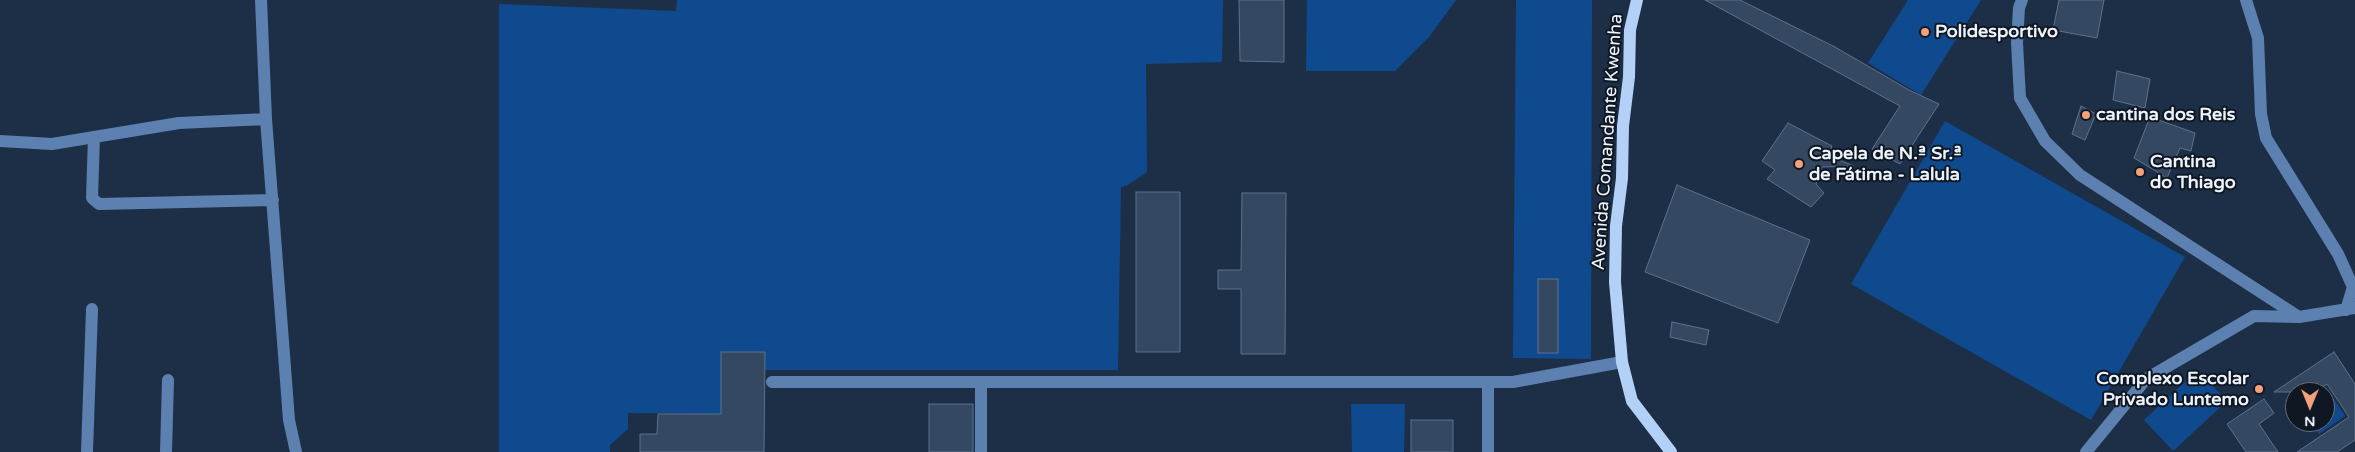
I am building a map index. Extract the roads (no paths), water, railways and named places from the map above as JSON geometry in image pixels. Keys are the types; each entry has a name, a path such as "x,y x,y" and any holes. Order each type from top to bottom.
{"main road":[{"name":"Avenida Comandante Kwenha","path":"1637,0 1630,30 1629,77 1623,126 1622,178 1616,226 1615,282 1622,362 1632,401 1672,452"}],"street":[{"path":"261,0 266,119 289,420 296,452"},
{"path":"2022,0 2019,8 2017,43 2020,98 2045,141 2080,175 2299,318"},
{"path":"2086,452 2146,379 2254,316 2299,318 2351,309 2353,287 2338,254 2266,138 2261,114 2258,38 2246,0"},
{"path":"0,141 52,144 179,123 266,119"},
{"path":"94,136 92,198 99,204 273,200"},
{"path":"87,452 92,309"},
{"path":"772,382 1513,382 1622,362"},
{"path":"166,452 168,380"},
{"path":"981,382 981,452"},
{"path":"1488,382 1488,452"}],"place":[{"name":"Polidesportivo","path":"1925,32"},
{"name":"cantina dos Reis","path":"2086,115"},
{"name":"Capela de N.ª Sr.ª de Fátima - Lalula","path":"1799,164"},
{"name":"Cantina do Thiago","path":"2140,172"},
{"name":"Complexo Escolar Privado Luntemo","path":"2259,389"}]}
